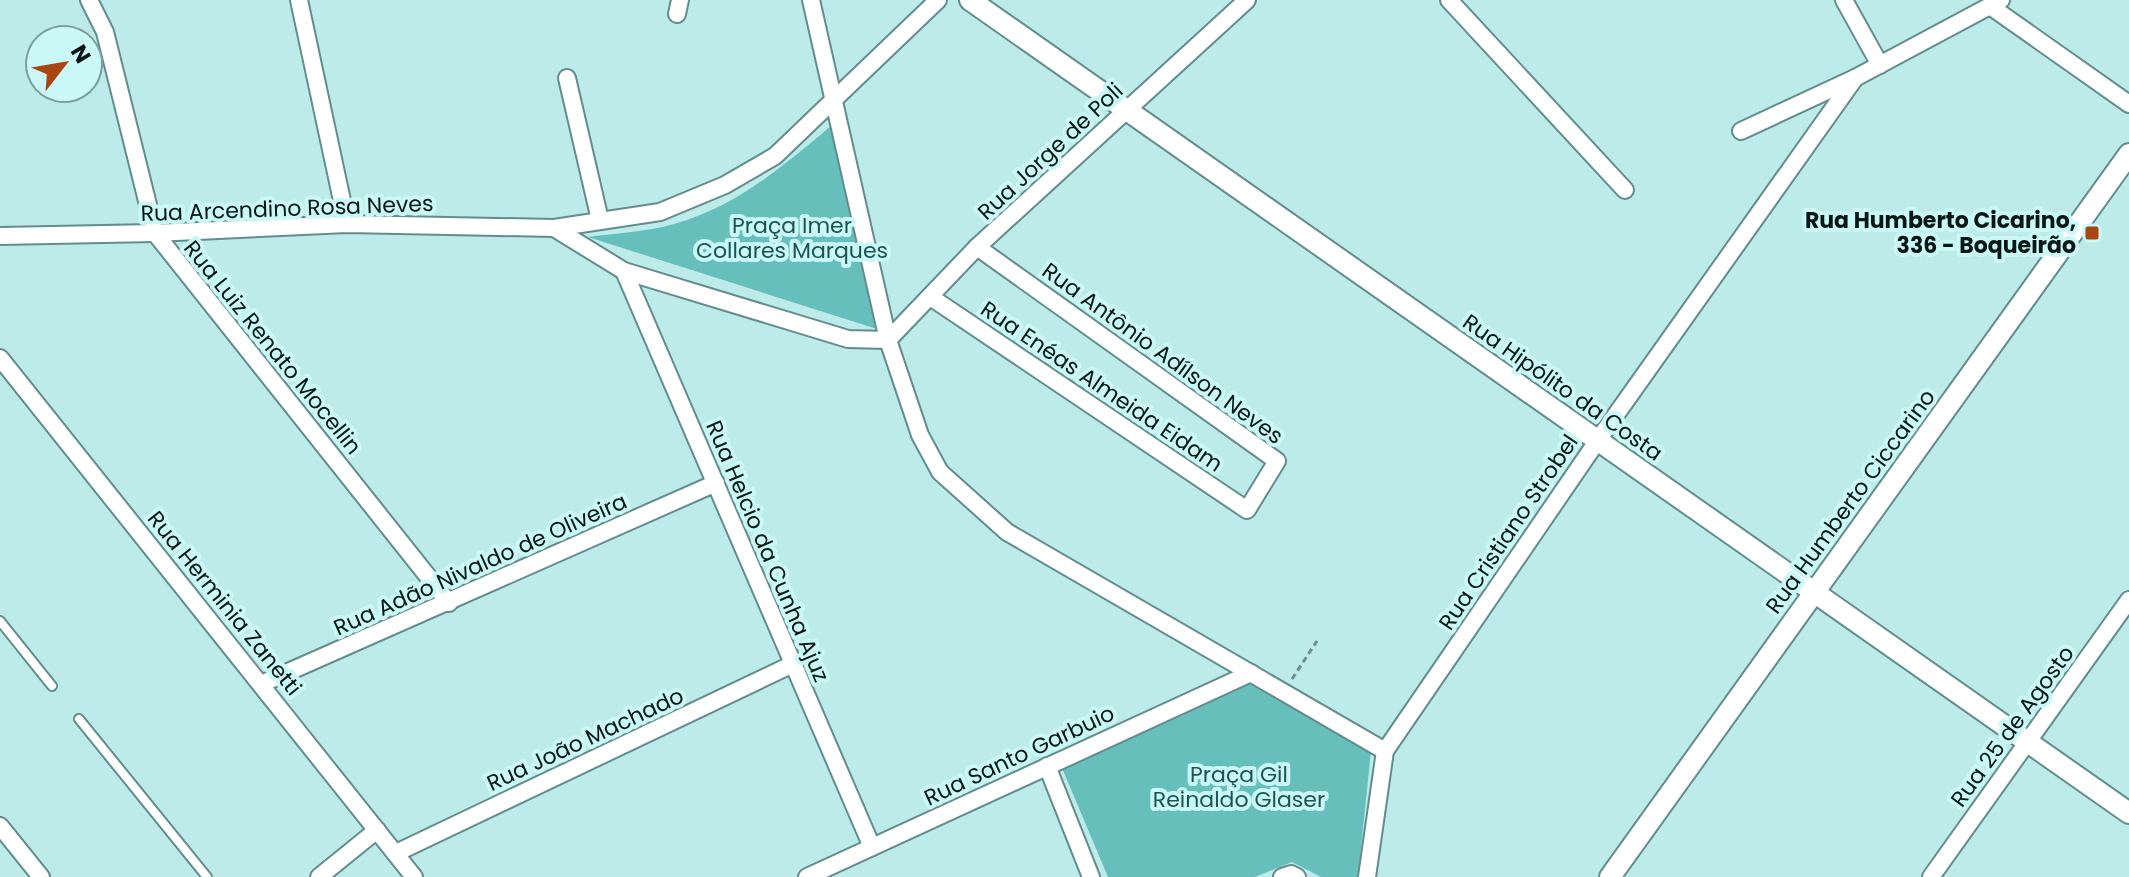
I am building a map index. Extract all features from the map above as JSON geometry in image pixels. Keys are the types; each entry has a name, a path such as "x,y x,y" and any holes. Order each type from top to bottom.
{"street":[{"name":"Rua Luiz Renato Mocellin","path":"89,0 105,32 155,233 449,603"},
{"path":"299,0 347,224"},
{"path":"811,0 888,340 920,435 940,472 968,501 1007,532 1385,751"},
{"name":"Rua Arcendino Rosa Neves","path":"0,236 347,224 554,228 660,212 725,185 775,156 938,0"},
{"name":"Rua Hipólito da Costa","path":"970,0 2129,813"},
{"name":"Rua Jorge de Poli","path":"888,340 932,298 977,247 1247,0"},
{"path":"1449,0 1625,190"},
{"path":"1844,0 1880,65"},
{"path":"1741,131 1855,78 1996,3 2129,104"},
{"path":"567,78 600,220"},
{"name":"Rua Cristiano Strobel","path":"1367,877 1385,751 1598,440 1855,78"},
{"name":"Rua Humberto Ciccarino","path":"1610,877 2129,154"},
{"path":"554,228 624,271 848,339 888,340"},
{"name":"Rua Antônio Adílson Neves","path":"977,247 1277,461 1247,510"},
{"name":"Rua Helcio da Cunha Ajuz","path":"624,271 872,847"},
{"name":"Rua Enéas Almeida Eidam","path":"932,298 1247,510"},
{"name":"Rua Herminia Zanetti","path":"1,361 414,877"},
{"name":"Rua Adão Nivaldo de Oliveira","path":"261,684 716,483"},
{"name":"Rua 25 de Agosto","path":"1931,877 2129,600"},
{"name":"Rua João Machado","path":"396,853 793,664"},
{"name":"Rua Santo Garbuio","path":"807,877 1251,673"},
{"path":"1047,766 1091,877"},
{"path":"0,826 41,877"},
{"path":"319,877 377,830"},
{"path":"1282,877 1291,874 1297,877"}],"lane":[{"path":"0,621 52,686"},
{"path":"79,719 207,877"}],"path":[{"path":"1284,693 1317,641"}],"green space":[{"name":"Praça Imer Collares Marques","path":"831,126 877,329 588,237 664,227 697,217 758,184"},
{"name":"Praça Gil Reinaldo Glaser","path":"1250,684 1371,751 1358,877 1321,877 1292,862 1255,877 1108,877 1062,768"}],"place":[{"name":"Rua Humberto Cicarino, 336 - Boqueirão","path":"2092,233"}]}
